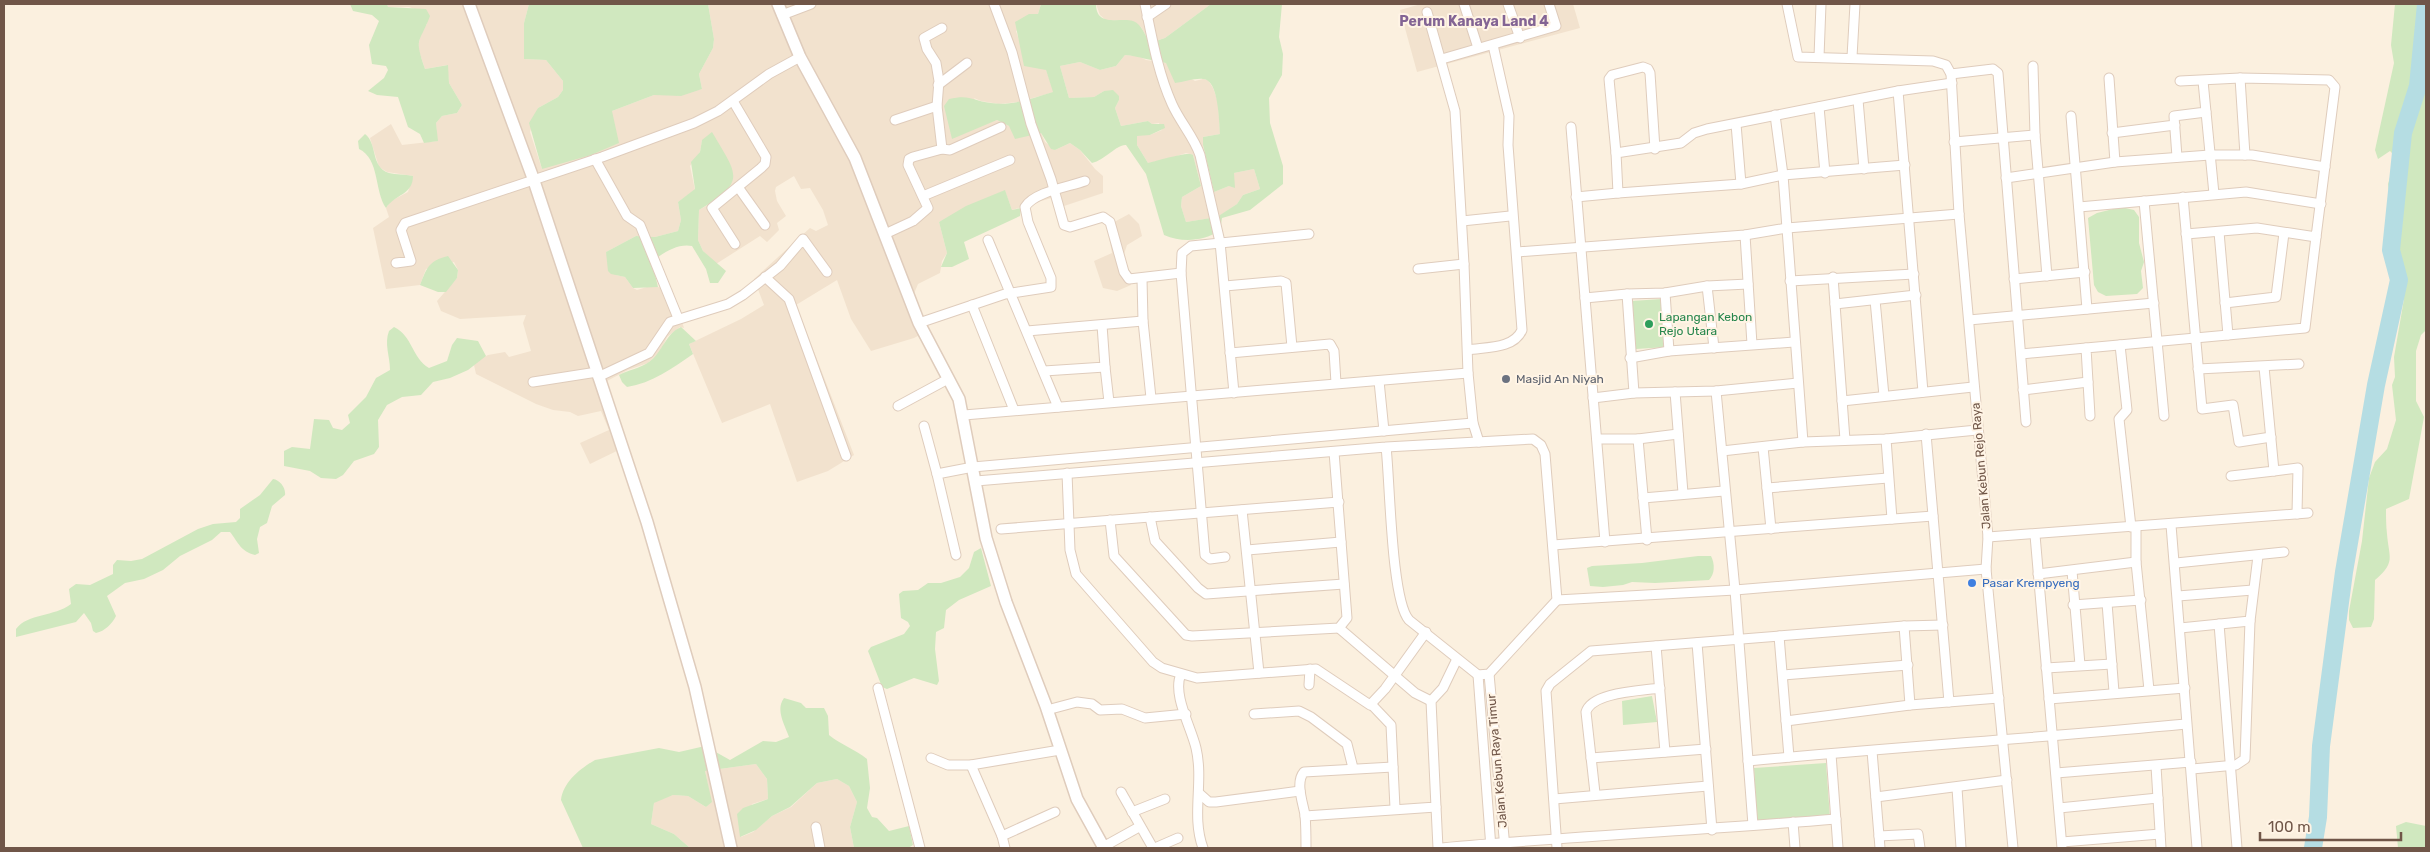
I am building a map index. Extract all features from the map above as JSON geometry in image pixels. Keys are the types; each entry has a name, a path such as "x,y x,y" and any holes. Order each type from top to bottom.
{"street":[{"path":"469,4 533,178 647,522 688,664 732,848"},
{"path":"811,4 780,9 800,57 855,158 919,323 959,399 964,415 986,538 1003,593 1047,710 1077,799 1104,847 1139,827"},
{"path":"994,4 1012,52 1029,115 1064,225 1070,227 1103,217 1107,218 1110,222 1124,272 1131,279 1181,273"},
{"path":"1145,4 1166,89 1177,113 1197,146 1220,242 1234,393"},
{"path":"1147,17 1166,4"},
{"path":"1464,4 1478,48"},
{"path":"1508,4 1520,38"},
{"path":"1442,59 1520,38 1556,26 1549,4"},
{"path":"1787,4 1796,55 1933,61 1946,65 1951,78"},
{"path":"1819,56 1821,4"},
{"path":"1852,57 1854,4"},
{"path":"1427,12 1442,59 1455,111 1462,221 1468,373 1473,423 1479,442"},
{"path":"942,28 924,38 927,49 936,63 937,106 942,149"},
{"path":"1468,350 1506,344 1520,334 1523,325 1508,145 1509,116 1493,45"},
{"path":"396,263 411,261 401,230 405,223 533,178 595,159 694,123 733,101 769,74 800,57"},
{"path":"938,85 967,63"},
{"path":"2033,66 2035,134 2047,276"},
{"path":"1618,194 1609,79 1612,75 1643,67 1650,72 1655,148"},
{"path":"1616,153 1681,143 1694,133 1706,129 1858,100 1993,69 1997,71 2026,422"},
{"name":"Jalan Kebun Rejo Raya","path":"1951,78 1959,214 1988,538 1986,569 2004,738 2013,848"},
{"path":"2109,78 2115,162"},
{"path":"2240,78 2245,155"},
{"path":"2021,354 2306,328 2335,87 2332,81 2240,78 2180,81"},
{"path":"2202,81 2214,194"},
{"path":"1898,90 1923,392"},
{"path":"1858,100 1864,169"},
{"path":"733,101 766,157 766,161 761,168 712,208 735,244"},
{"path":"895,120 937,106"},
{"path":"1819,107 1825,172"},
{"path":"2177,157 2176,115 2206,112"},
{"path":"1775,115 1783,175 1794,342 1803,442"},
{"path":"2071,116 2087,309"},
{"path":"1736,124 1741,184"},
{"path":"2112,133 2175,125"},
{"path":"885,234 923,215 928,208 908,165 909,159 942,149 950,150 1001,127"},
{"path":"1571,127 1605,542"},
{"path":"1954,142 2035,134"},
{"path":"2006,178 2115,162 2210,155 2245,155 2325,167"},
{"path":"595,159 627,216 640,225 678,318"},
{"path":"923,196 1010,160"},
{"path":"1576,197 1741,184 1783,175 1905,165"},
{"path":"919,323 1011,293 1052,286 1051,278 1025,211 1028,202 1053,189 1085,181"},
{"path":"738,187 765,225"},
{"path":"2079,207 2246,192 2321,204"},
{"path":"2183,197 2202,409 2233,405 2239,442 2271,438"},
{"path":"2144,201 2164,416"},
{"path":"1517,252 1745,235 1786,228 1959,214"},
{"path":"1462,221 1510,216"},
{"path":"2186,234 2257,228 2316,236"},
{"path":"2219,232 2228,336"},
{"path":"2225,303 2276,297 2284,233"},
{"path":"1225,557 1210,559 1205,556 1181,273 1182,256 1184,249 1191,246 1309,234"},
{"path":"1745,235 1752,344"},
{"path":"533,382 598,375 648,352 667,324 678,318 736,300 786,260 802,239 828,272"},
{"path":"988,240 1058,407"},
{"path":"1418,269 1464,264"},
{"path":"2014,279 2085,272"},
{"path":"1790,281 1833,277 1914,274"},
{"path":"765,276 789,299 846,456"},
{"path":"1833,277 1845,440"},
{"path":"1142,279 1143,321 1150,398"},
{"path":"1225,286 1281,281 1286,283 1292,347"},
{"path":"1585,298 1665,293 1706,286 1748,284"},
{"path":"1706,286 1714,348"},
{"path":"1665,293 1669,351"},
{"path":"1627,294 1630,358 1634,393"},
{"path":"1835,304 1916,296"},
{"path":"1875,300 1884,396"},
{"path":"1969,320 2154,303"},
{"path":"972,305 1014,410"},
{"path":"1027,331 1143,321"},
{"path":"1102,325 1109,402"},
{"path":"1630,358 1669,351 1794,342"},
{"path":"1230,353 1332,345 1336,383"},
{"path":"2120,345 2127,410 2119,419 2133,527 2149,690"},
{"path":"2086,348 2090,416"},
{"path":"2198,369 2299,364"},
{"path":"1044,371 1105,367"},
{"path":"2264,367 2274,471"},
{"path":"964,415 1468,373"},
{"path":"898,406 948,379"},
{"path":"1379,381 1384,431"},
{"path":"2023,390 2088,382"},
{"path":"1593,398 1634,393 1716,391 1798,383"},
{"path":"1842,401 1973,387"},
{"path":"1716,391 1724,491 1735,590 1753,825"},
{"path":"1675,392 1682,493"},
{"path":"937,474 973,467 1473,423"},
{"path":"924,426 956,555"},
{"path":"1722,451 1803,442 1886,438 1977,430"},
{"path":"1597,439 1638,439 1678,434"},
{"path":"1926,434 1949,702"},
{"path":"976,482 1198,461 1530,438 1541,445 1546,454 1557,600"},
{"path":"1886,438 1892,518"},
{"path":"1638,439 1648,540"},
{"path":"1386,447 1400,604 1409,620 1478,676 1489,674 1557,600 1735,590 1986,569"},
{"path":"1764,447 1771,529"},
{"path":"1334,452 1346,618 1339,628"},
{"path":"2231,476 2298,468 2297,514"},
{"path":"1067,473 1068,523 1072,561 1079,577 1153,662 1162,668 1181,674 1210,678 1310,668 1321,671 1365,703 1371,704 1391,726 1395,808"},
{"path":"1767,488 1888,478"},
{"path":"1643,498 1682,493 1724,491"},
{"path":"1001,529 1339,502"},
{"path":"1242,510 1259,673"},
{"path":"1988,538 2308,513"},
{"path":"1553,545 1648,540 1933,516"},
{"path":"1150,517 1153,539 1203,592 1210,594 1344,584"},
{"path":"1110,520 1114,556 1183,633 1192,636 1339,628 1415,693 1430,701"},
{"path":"2171,525 2176,563 2186,724 2192,765 2197,848"},
{"path":"2035,535 2062,845 2095,844 2160,834"},
{"path":"1247,550 1341,542"},
{"path":"2176,563 2284,552"},
{"path":"2056,773 2156,766 2229,766 2241,763 2246,755 2250,621 2258,556"},
{"path":"2038,574 2072,572 2136,562"},
{"path":"2072,572 2080,665"},
{"path":"2178,596 2253,590"},
{"path":"2074,605 2141,600"},
{"path":"2107,603 2114,692"},
{"path":"2180,628 2250,621"},
{"path":"2219,624 2237,848"},
{"path":"1556,844 1547,688 1588,652 1738,638 1943,625"},
{"path":"1904,626 1910,706"},
{"path":"1371,704 1426,632"},
{"path":"1780,636 1789,757"},
{"path":"1697,642 1712,830"},
{"path":"1656,646 1665,752"},
{"path":"1457,659 1443,688 1430,701 1440,848 1556,844 1836,818"},
{"path":"2046,668 2112,664"},
{"path":"1783,675 1908,665"},
{"path":"1308,685 1310,668"},
{"path":"1181,674 1177,687 1199,763 1200,794 1197,824 1203,848"},
{"name":"Jalan Kebun Raya Timur","path":"1489,674 1505,845"},
{"name":"Jalan Kebun Raya Timur","path":"1478,676 1491,846"},
{"path":"878,688 920,848"},
{"path":"1595,794 1586,712 1589,705 1601,697 1660,688"},
{"path":"2049,699 2114,692 2185,688"},
{"path":"1786,721 1910,706 1999,698"},
{"path":"1047,710 1077,702 1092,704 1100,710 1122,709 1145,718 1186,714"},
{"path":"1254,714 1299,711 1311,716 1347,744 1353,768"},
{"path":"1748,761 2186,724"},
{"path":"1591,758 1706,749"},
{"path":"931,758 948,765 971,765 1060,750"},
{"path":"1872,751 1880,848"},
{"path":"1830,754 1838,848"},
{"path":"971,765 1002,836 1005,848"},
{"path":"1306,848 1305,816 1300,791 1301,776 1304,772 1393,766"},
{"path":"2156,766 2160,848"},
{"path":"1876,797 2008,780"},
{"path":"1554,799 1595,794 1708,786"},
{"path":"1957,788 1961,848"},
{"path":"1200,794 1209,802 1216,802 1300,791"},
{"path":"1121,792 1139,827 1154,848 1178,838"},
{"path":"2059,808 2158,798"},
{"path":"1132,812 1165,799"},
{"path":"1305,816 1395,808 1436,807"},
{"path":"1002,836 1055,812"},
{"path":"1793,822 1795,848"},
{"path":"816,827 820,848"},
{"path":"1879,836 1918,834 1920,848"}],"shaded area":[{"path":"387,4 529,4 524,23 524,59 546,60 563,81 563,90 558,97 538,108 530,132 542,169 612,111 654,95 671,95 702,89 699,74 713,48 714,39 708,4 1041,4 1038,14 1016,31 1019,40 1046,70 1054,92 1019,102 999,104 974,98 988,123 997,120 1009,126 1041,133 1045,142 1055,150 1070,143 1080,150 1103,176 1103,193 1064,206 1061,203 1061,195 1012,210 1005,191 939,222 947,253 942,261 940,273 918,284 913,296 929,330 914,338 871,351 851,319 837,280 796,305 854,455 828,471 797,482 770,404 722,423 689,344 741,319 764,305 754,279 810,228 816,231 828,225 823,210 810,188 801,189 794,176 776,187 777,201 786,216 777,223 779,230 767,242 760,236 716,264 703,251 698,240 699,210 716,200 702,140 700,152 690,166 695,190 678,202 681,220 678,231 655,237 636,236 606,252 616,275 625,277 633,288 637,290 650,286 672,289 684,328 680,327 667,337 661,351 648,363 628,370 605,382 627,446 590,464 580,443 609,430 601,411 578,416 570,412 553,410 536,404 476,374 474,365 488,355 505,352 509,357 531,351 523,323 526,315 460,319 441,311 437,301 457,278 458,270 454,262 426,269 420,285 386,289 373,228 389,217 386,208 391,201 408,192 413,176 387,172 379,167 370,138 391,124 402,145 437,141 436,123 442,116 457,113 462,105 449,83 447,65 425,69 418,48 421,31 427,24 417,10 409,7 388,7"},
{"path":"1096,4 1211,4 1165,38 1150,43 1141,27 1125,20 1107,21 1100,15"},
{"path":"1421,4 1573,4 1580,28 1417,72 1400,10"},
{"path":"1125,55 1138,56 1146,60 1166,63 1195,81 1208,80 1218,102 1220,134 1203,137 1203,145 1214,192 1229,186 1234,173 1254,169 1260,189 1243,195 1237,204 1218,217 1186,222 1181,206 1182,197 1201,186 1193,155 1186,153 1148,163 1137,145 1137,135 1150,135 1162,130 1159,123 1152,124 1148,121 1121,126 1115,108 1119,100 1104,91 1094,97 1069,98 1060,66 1080,62 1100,70 1116,66"},
{"path":"1129,214 1139,224 1142,236 1127,245 1124,254 1131,285 1117,291 1103,288 1094,261 1112,253 1107,226"},
{"path":"756,764 767,779 768,799 752,804 741,837 753,832 772,816 791,807 817,783 837,779 849,786 857,802 850,827 854,848 690,848 674,834 651,824 654,803 657,800 673,795 688,796 706,807 711,802 705,771"}],"green space":[{"path":"350,4 387,4 388,7 426,9 430,16 419,41 425,69 448,65 449,83 462,105 457,113 442,116 436,123 438,141 424,143 420,134 408,127 398,97 377,95 368,91 384,78 388,70 386,66 372,64 369,45 379,21 372,15 353,11"},
{"path":"529,4 708,4 714,39 713,48 699,74 702,89 681,96 654,95 612,111 619,143 591,155 542,169 529,123 538,108 558,97 563,90 563,81 546,60 524,59 524,23"},
{"path":"1041,4 1096,4 1100,16 1105,19 1128,20 1136,23 1141,27 1150,43 1165,38 1211,4 1282,4 1279,37 1283,54 1282,75 1269,98 1270,123 1283,166 1283,184 1250,210 1222,218 1220,231 1199,239 1185,240 1164,235 1146,174 1126,145 1122,145 1102,159 1092,163 1080,150 1070,143 1055,150 1051,149 1041,133 1015,139 1009,126 997,120 952,139 944,106 949,99 967,98 999,104 1023,101 1053,92 1046,70 1024,66 1015,22 1029,14 1038,14","holes":["1125,55 1166,63 1175,83 1200,79 1208,81 1212,86 1217,102 1220,134 1203,137 1203,145 1214,192 1229,186 1235,188 1234,173 1254,169 1260,189 1243,195 1237,204 1217,217 1186,222 1181,206 1182,197 1201,186 1193,155 1179,155 1148,163 1137,145 1137,136 1150,135 1165,128 1164,124 1152,124 1148,121 1121,126 1115,108 1119,96 1113,90 1104,91 1094,97 1069,98 1060,66 1080,62 1100,70 1116,66"]},
{"path":"2395,4 2426,4 2426,330 2421,335 2416,351 2416,401 2424,417 2409,499 2386,509 2386,528 2390,559 2386,569 2375,580 2374,619 2371,627 2353,628 2349,620 2349,611 2362,541 2369,478 2375,462 2387,449 2396,420 2392,385 2395,377 2394,357 2404,299 2398,262 2399,235 2397,209 2389,193 2388,184 2396,157 2390,151 2378,159 2375,150 2394,63 2391,45"},
{"path":"712,132 732,168 733,176 731,184 725,192 699,210 698,240 703,251 726,271 718,283 710,283 706,269 692,246 681,246 665,252 652,262 658,287 633,288 625,277 611,274 608,271 606,252 636,236 655,237 678,231 681,220 678,202 695,189 691,162 700,152 702,140"},
{"path":"365,134 372,143 376,161 383,170 392,174 413,176 407,191 386,208 382,201 374,168 366,154 359,149 358,141"},
{"path":"1005,190 1012,210 1021,208 1020,216 964,242 969,259 952,267 941,267 947,253 939,222 966,206"},
{"path":"2121,207 2134,210 2139,217 2139,243 2144,262 2141,271 2143,288 2137,294 2106,296 2098,292 2094,285 2088,218 2097,213"},
{"path":"448,256 458,270 457,278 446,292 438,292 420,285 429,266 436,260"},
{"name":"Lapangan Kebon Rejo Utara","path":"1662,299 1667,347 1636,349 1631,301"},
{"path":"394,327 405,335 423,364 429,368 447,361 452,345 457,338 478,341 486,356 468,370 450,378 433,382 421,395 402,397 387,405 378,420 379,447 374,454 354,461 343,475 336,479 321,478 310,471 284,466 284,451 292,447 310,449 314,419 329,420 333,428 342,430 350,423 348,415 366,397 376,378 390,370 387,341 389,331"},
{"path":"681,327 696,341 689,344 693,354 670,370 654,378 627,387 619,375 649,362 658,353 671,334"},
{"path":"273,479 282,485 285,495 272,506 267,523 260,527 257,539 259,553 255,555 246,552 230,532 221,532 212,540 180,556 163,570 144,579 125,583 107,596 116,616 102,631 96,633 93,631 91,623 84,613 76,622 16,637 16,629 27,620 57,611 71,604 69,589 76,584 90,585 113,574 113,565 117,560 131,561 142,559 198,529 213,524 236,522 240,518 240,509 260,495"},
{"path":"981,548 991,586 959,600 946,610 944,628 936,632 935,649 939,681 937,685 914,678 887,689 882,687 868,651 871,647 904,634 910,626 908,622 901,618 899,594 903,591 918,590 928,583 941,583 960,577 969,568 974,552"},
{"path":"1711,556 1714,569 1709,580 1655,583 1632,582 1603,587 1590,586 1587,568 1592,566 1642,563"},
{"path":"1652,696 1657,722 1623,725 1622,701"},
{"path":"784,698 801,703 806,708 824,708 828,716 829,735 867,759 870,788 867,808 872,817 877,818 889,831 909,826 913,845 908,848 854,848 850,827 857,802 849,786 837,779 817,783 790,807 772,816 756,830 740,837 737,814 743,808 768,799 767,779 756,764 705,771 712,802 706,807 688,796 673,795 654,803 651,824 674,834 690,848 583,848 561,800 565,787 584,767 595,760 659,748 679,752 705,746 730,760 763,741 776,742 789,737 783,723 780,707"},
{"path":"1826,763 1830,818 1757,824 1754,768"},
{"path":"2406,822 2426,826 2426,848 2398,848 2396,826"}],"waterway":[{"path":"2313,848 2318,817 2321,746 2344,572 2376,385 2399,280 2391,250 2403,133 2418,86 2426,4"}],"place":[{"name":"Lapangan Kebon Rejo Utara","path":"1649,324"},
{"name":"Masjid An Niyah","path":"1506,379"},
{"name":"Pasar Krempyeng","path":"1972,583"}],"district":[{"name":"Perum Kanaya Land 4","path":"1474,21"}]}
